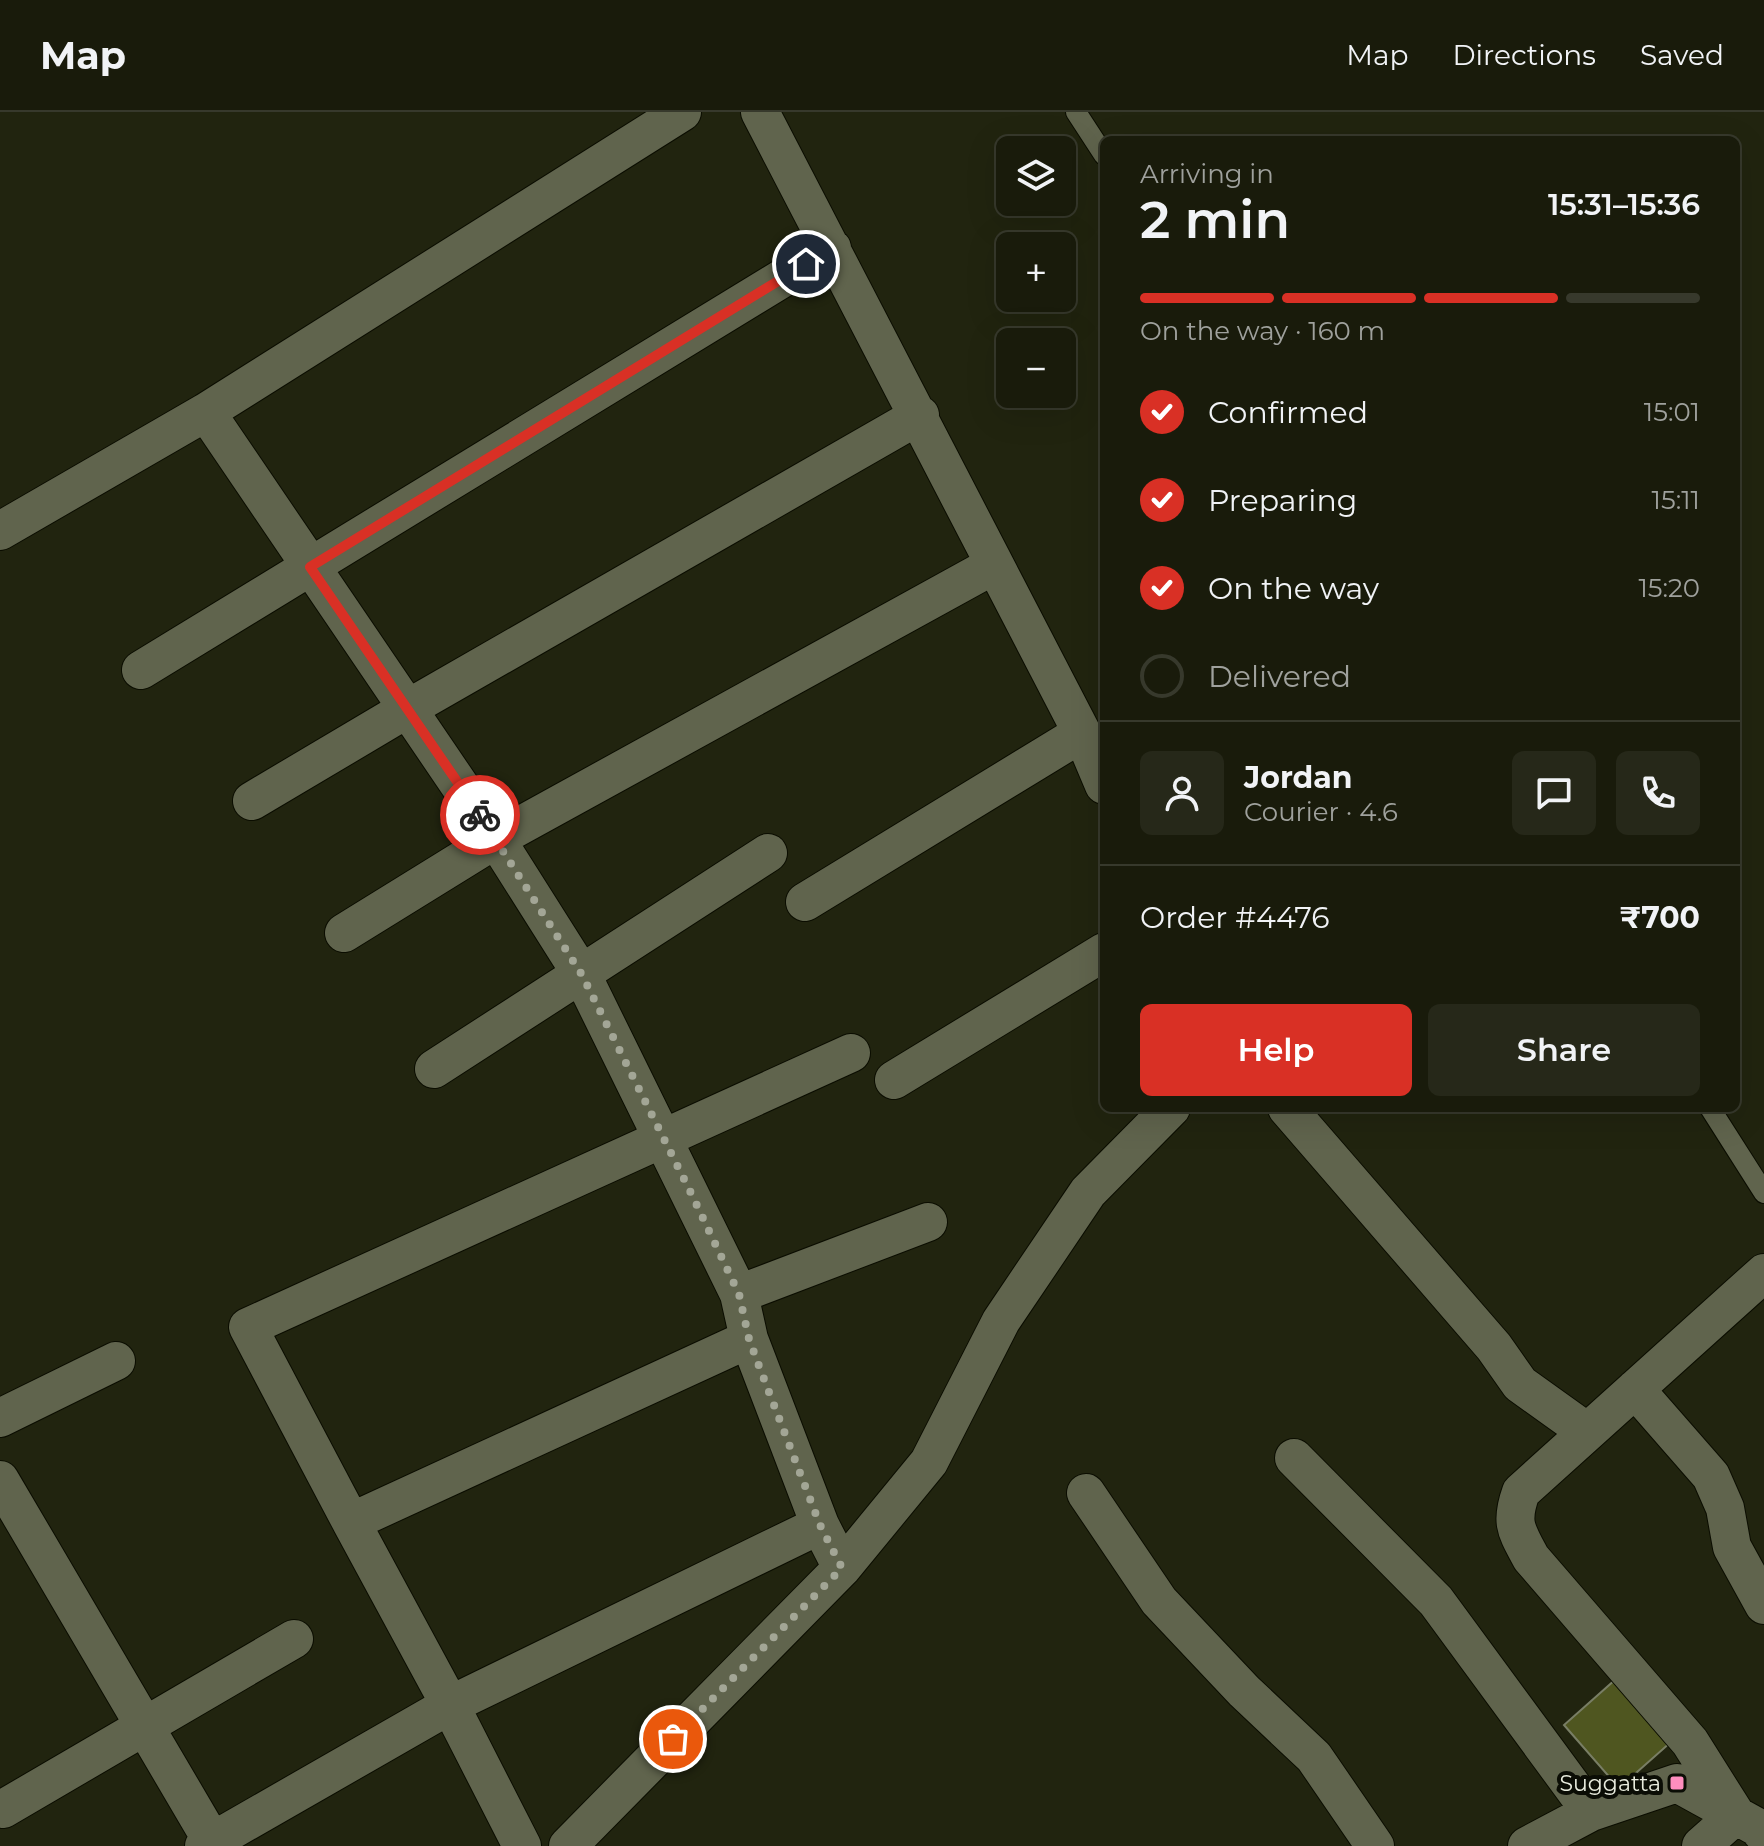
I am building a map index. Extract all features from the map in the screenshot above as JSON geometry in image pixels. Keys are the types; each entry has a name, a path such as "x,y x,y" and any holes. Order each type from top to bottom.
{"street":[{"path":"0,531 206,412 682,112"},
{"path":"760,112 920,415 1082,733 1100,776"},
{"path":"141,670 832,248"},
{"path":"206,412 496,839 582,975 739,1294 749,1339 820,1525 842,1568"},
{"path":"252,801 920,415"},
{"path":"344,933 496,839 994,565"},
{"path":"805,902 1082,733"},
{"path":"434,1069 768,853"},
{"path":"894,1080 1100,954"},
{"path":"522,1846 248,1327 851,1053"},
{"path":"568,1846 842,1568 929,1462 1001,1321 1088,1192 1167,1112"},
{"path":"1290,1112 1494,1347 1520,1384 1587,1432"},
{"path":"739,1294 928,1222"},
{"path":"1750,1825 1690,1742 1531,1558 1515,1528 1514,1512 1521,1492 1764,1273"},
{"path":"351,1522 749,1339"},
{"path":"0,1418 116,1361"},
{"path":"1635,1389 1711,1476 1725,1508 1732,1547 1764,1605"},
{"path":"1294,1458 1436,1601 1585,1826"},
{"path":"0,1480 211,1844 450,1705 820,1525"},
{"path":"1086,1493 1159,1601 1244,1691 1314,1757 1375,1846"},
{"path":"3,1809 294,1639"},
{"path":"1527,1846 1585,1826 1677,1783 1750,1825"},
{"path":"1701,1846 1750,1825"}],"lane":[{"path":"1076,112 1100,149"},
{"path":"1713,1112 1764,1193"}],"building":[{"path":"1616,1679 1671,1742 1619,1788 1564,1725"}],"way so far":[{"path":"480,815 582,975 693,1197 739,1294 749,1339 759,1366 820,1525 842,1568 673,1739"}],"place":[{"name":"Suggatta","path":"1677,1783"}],"route":[{"path":"480,815 310,567 806,264"}]}
